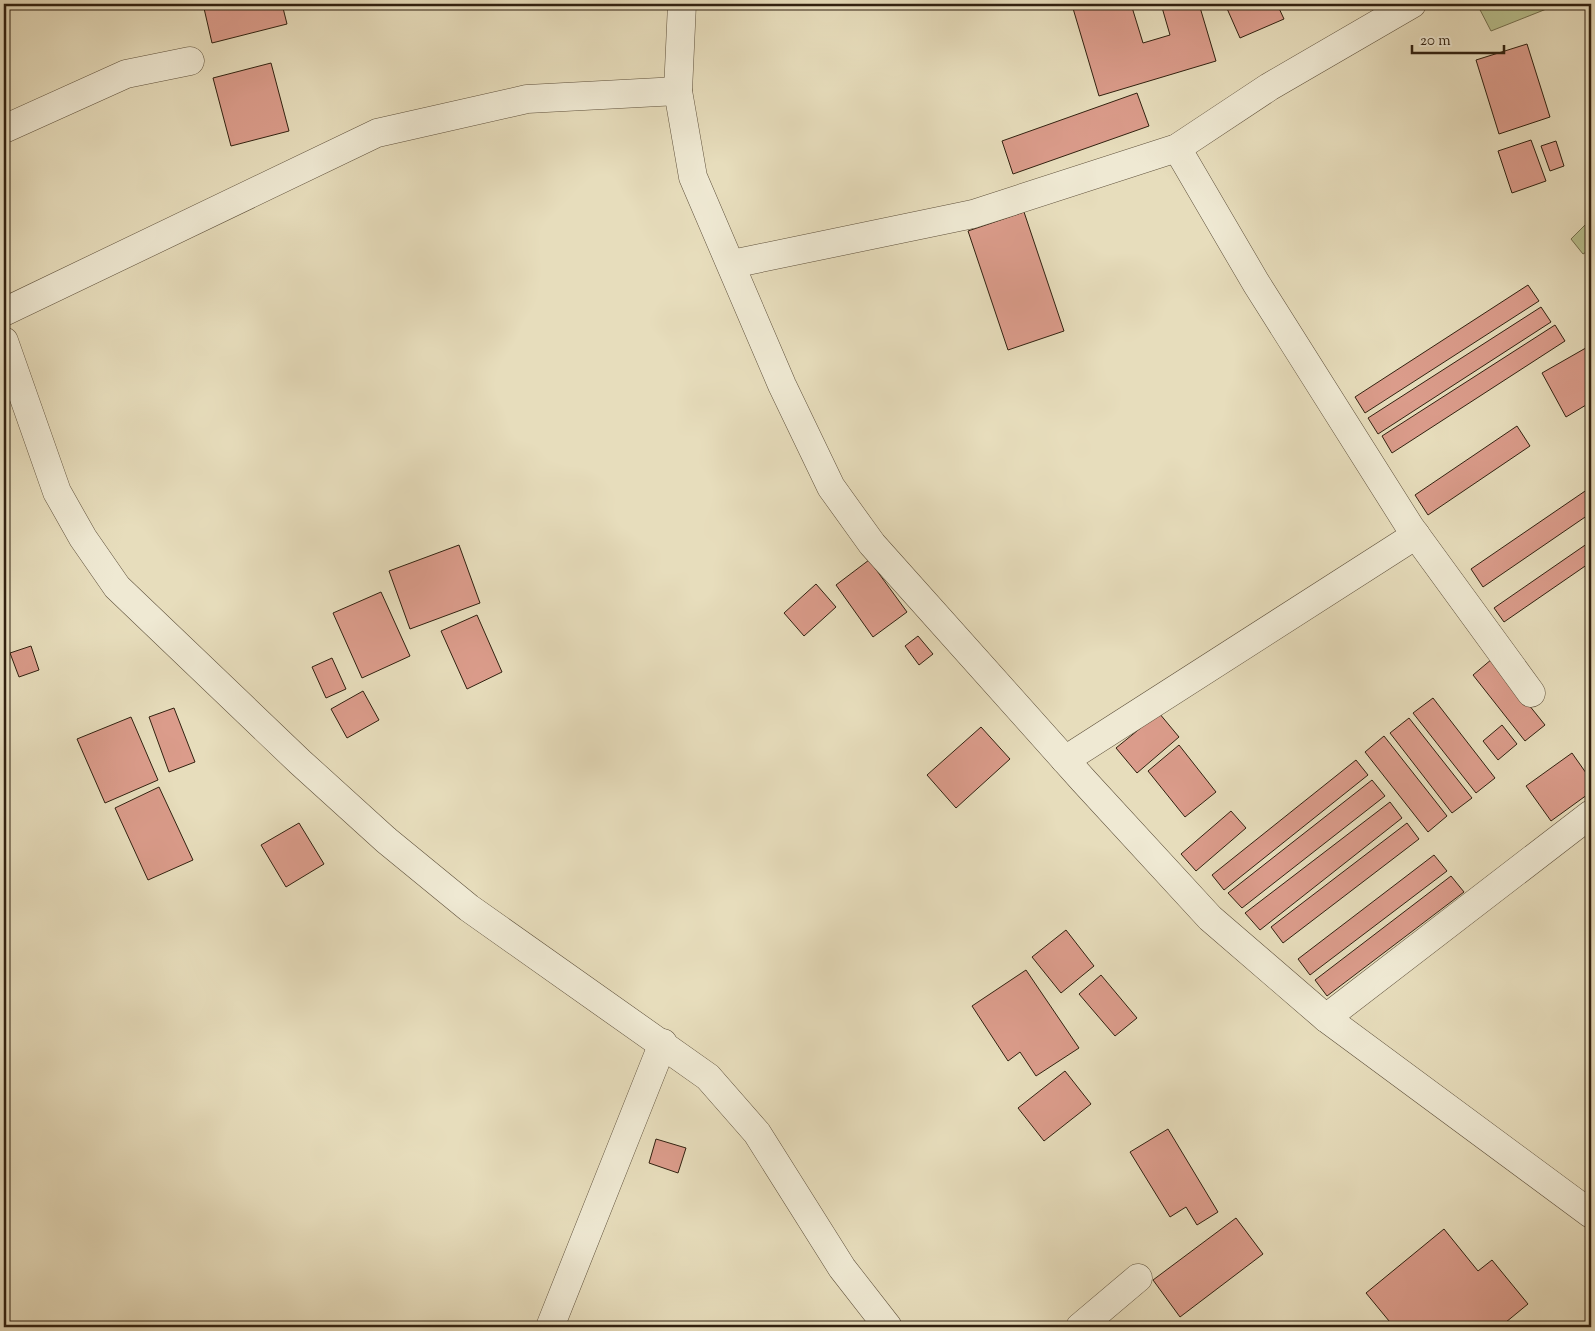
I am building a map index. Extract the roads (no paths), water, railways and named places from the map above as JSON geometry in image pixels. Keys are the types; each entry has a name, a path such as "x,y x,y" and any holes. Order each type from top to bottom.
{"street":[{"path":"682,4 678,91 693,177 732,264 782,385 831,487 872,544 1065,760 1210,918 1326,1018 1591,1214"},
{"path":"732,264 973,214 1177,148 1269,87 1412,4"},
{"path":"4,129 126,74 190,61"},
{"path":"4,312 377,133 526,99 678,91"},
{"path":"1177,148 1256,283 1416,535 1530,693"},
{"path":"4,341 57,492 83,538 118,587 300,762 386,840 469,908 663,1043 708,1077 757,1133 842,1268 888,1327"},
{"path":"1065,760 1416,535"},
{"path":"1326,1018 1591,814"},
{"path":"550,1327 663,1043"},
{"path":"1080,1327 1138,1278"}]}
